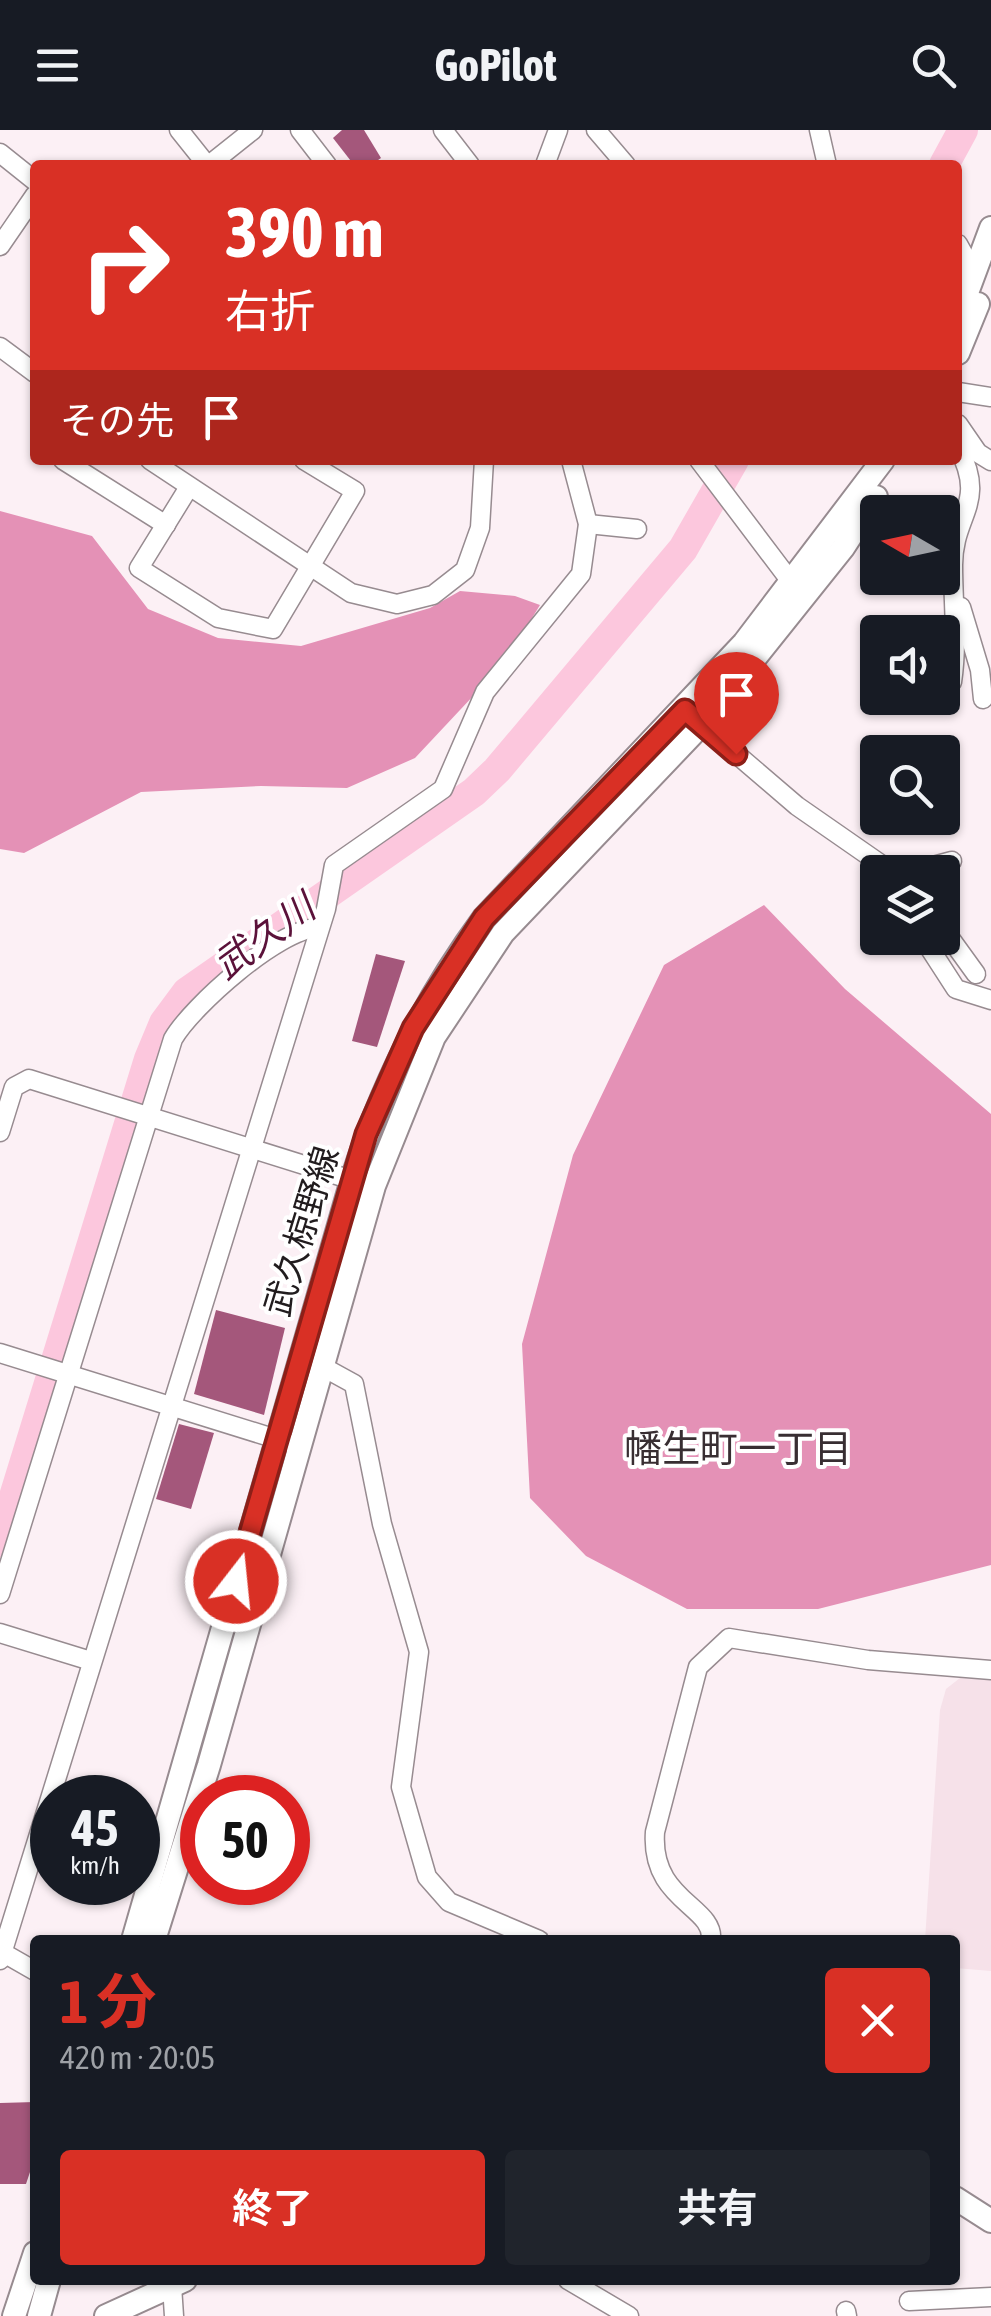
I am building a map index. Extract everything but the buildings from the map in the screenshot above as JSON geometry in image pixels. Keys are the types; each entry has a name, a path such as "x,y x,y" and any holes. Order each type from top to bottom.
{"main road":[{"path":"962,340 989,236"},
{"path":"962,310 981,278"},
{"name":"武久椋野線","path":"798,592 881,465"},
{"name":"武久椋野線","path":"155,1935 388,1140 434,1036 503,933 798,592 895,465"},
{"name":"武久椋野線","path":"133,1935 352,1180 388,1080 446,970 484,918 694,716"},
{"path":"960,2201 991,2221"},
{"path":"14,2316 30,2268"},
{"path":"39,2316 48,2285"},
{"path":"106,2316 174,2285"}],"street":[{"path":"179,130 204,160"},
{"path":"214,160 252,130"},
{"path":"300,130 323,160"},
{"path":"443,130 466,160"},
{"path":"547,160 558,130"},
{"path":"596,130 622,160"},
{"path":"819,130 827,160"},
{"path":"0,154 30,177"},
{"path":"0,246 30,202"},
{"path":"962,233 989,236"},
{"path":"962,251 981,278"},
{"path":"0,347 30,369"},
{"path":"962,392 991,396"},
{"path":"962,440 991,461"},
{"path":"960,531 972,472 962,445"},
{"path":"71,465 166,525"},
{"path":"157,465 312,568 368,600 397,604 433,595 465,570 478,543 484,465"},
{"path":"189,487 138,568 218,618 272,630 356,491 312,465"},
{"path":"30,1968 1,1954 326,909 334,865 443,789 486,692 581,574 588,524 572,465"},
{"path":"703,465 798,592"},
{"path":"588,524 637,528"},
{"path":"958,595 980,670 983,699"},
{"path":"694,716 797,806 868,855"},
{"path":"0,1594 173,1038 192,1009 264,954 308,928 317,928"},
{"path":"960,952 976,974"},
{"path":"934,955 949,982 971,997 991,1000"},
{"path":"0,1132 14,1087 29,1079 352,1180"},
{"path":"0,1353 299,1446"},
{"path":"323,1367 354,1384 382,1524 419,1652 401,1787 428,1877 449,1902 527,1935"},
{"path":"0,1633 91,1661"},
{"path":"710,1935 707,1922 666,1884 654,1857 656,1832 698,1667 729,1638 868,1660 991,1670"},
{"path":"174,2316 178,2285"},
{"path":"576,2285 629,2316"},
{"path":"909,2301 991,2297"}],"shaded area":[{"path":"0,511 92,536 148,609 218,638 301,646 430,608 460,591 515,596 540,605 505,662 415,758 347,788 261,786 141,792 24,853 0,849"},
{"path":"764,905 845,989 991,1114 991,1565 818,1609 687,1609 586,1556 530,1498 522,1344 573,1155 664,965"},
{"path":"960,1678 991,1680 991,1971 960,1968 960,1935 925,1935 940,1710 946,1689"}],"waterway":[{"name":"武久川","path":"947,160 963,130"},
{"name":"武久川","path":"0,1542 149,1059 164,1023 187,992 474,792 497,770 683,549 731,465"}],"district":[{"name":"幡生町一丁目","path":"738,1448"}],"route":[{"path":"236,1581 366,1134 413,1028 446,970 484,918 685,710 736,754"}]}
